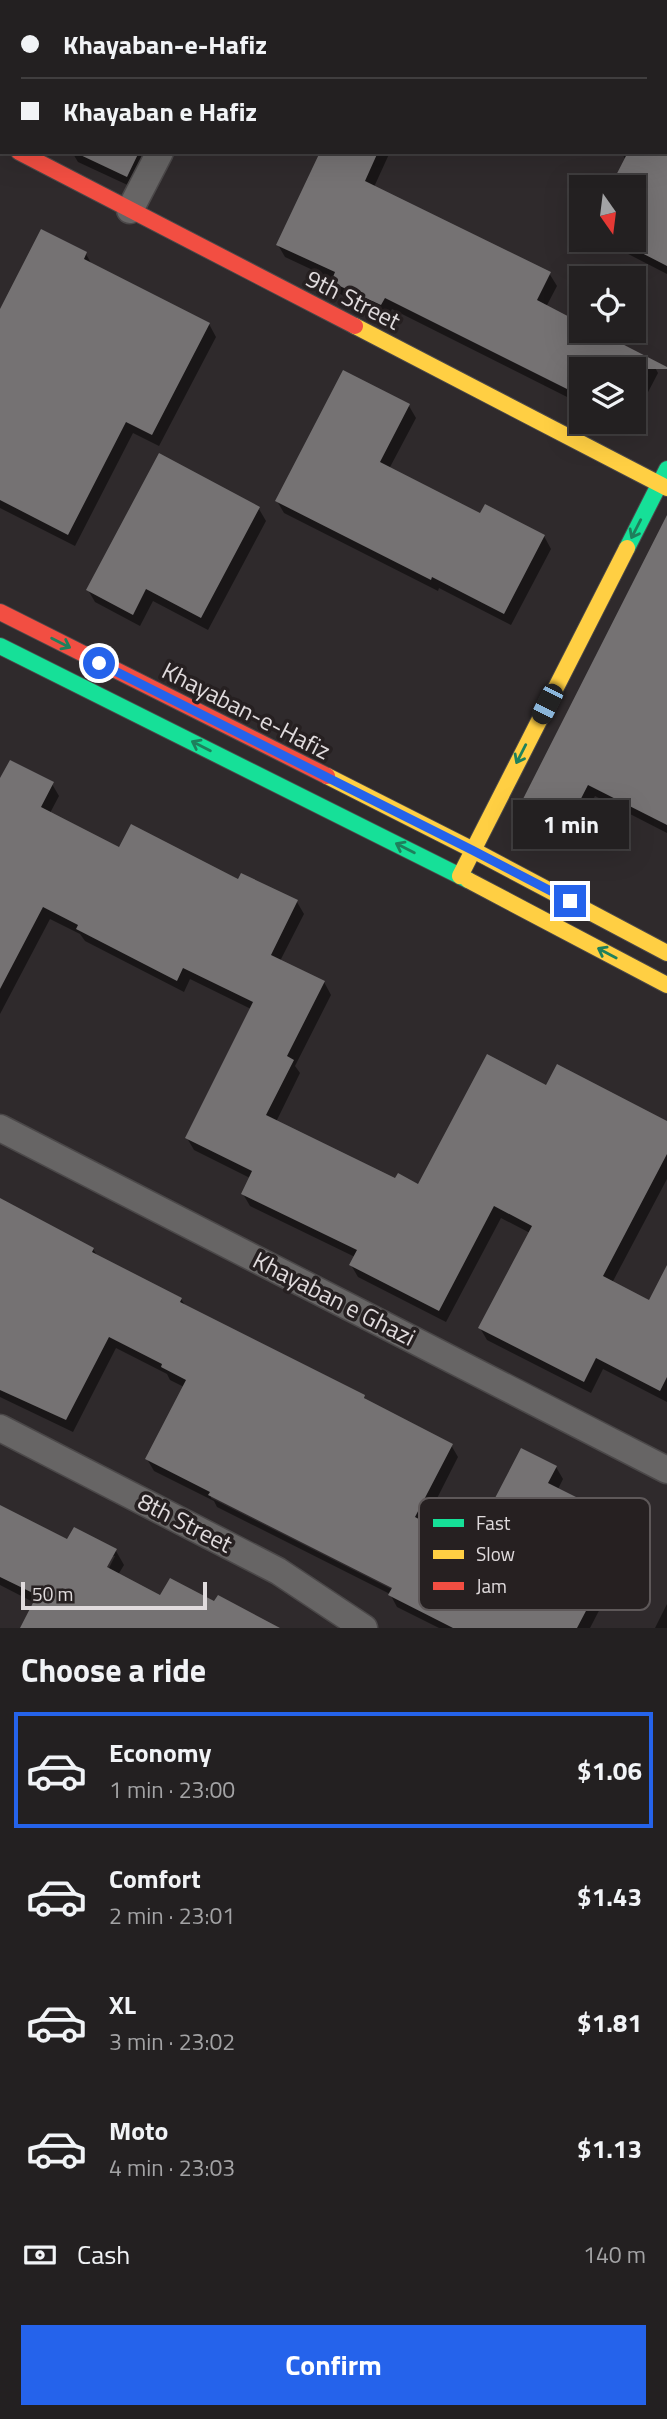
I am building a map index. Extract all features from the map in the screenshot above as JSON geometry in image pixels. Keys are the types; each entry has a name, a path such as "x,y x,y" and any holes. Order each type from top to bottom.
{"main road":[{"name":"9th Street","path":"23,154 663,486"},
{"path":"460,876 663,486 667,469"},
{"name":"Khayaban-e-Hafiz","path":"0,612 472,850 667,953"},
{"name":"Khayaban-e-Hafiz","path":"0,646 460,876 667,985"}],"street":[{"path":"130,210 159,154"},
{"name":"Khayaban e Ghazi","path":"0,1128 667,1470"},
{"name":"8th Street","path":"0,1428 278,1571 364,1628"}],"building":[{"path":"78,154 138,154 127,177"},
{"path":"319,154 377,154 365,181 551,272 537,300 569,317 569,343 620,343 667,367 667,369 646,369 646,357 569,357 569,390 385,298 381,305 331,282 335,272 276,245"},
{"path":"627,154 667,154 667,266 640,252 646,252 646,175 616,175"},
{"path":"41,229 87,252 84,259 210,323 152,435 126,422 68,535 0,500 0,309"},
{"path":"343,370 410,404 380,462 480,513 485,504 545,535 504,614 275,501"},
{"path":"159,453 260,507 201,618 146,589 133,615 86,590"},
{"path":"667,515 667,825 588,785 569,822 523,799"},
{"path":"10,760 54,782 41,807 119,847 131,824 238,879 241,873 298,900 271,955 325,981 287,1056 294,1060 266,1115 395,1178 398,1173 418,1184 487,1054 546,1085 557,1064 667,1121 667,1154 603,1276 649,1300 667,1265 667,1377 660,1391 596,1358 584,1382 478,1328 532,1226 494,1206 439,1311 349,1265 357,1250 241,1194 252,1171 185,1138 253,1002 183,968 177,981 76,929 78,925 43,907 0,989 0,778"},
{"path":"0,1198 94,1248 92,1252 182,1298 180,1302 365,1395 364,1398 453,1444 425,1498 419,1498 419,1509 415,1517 419,1519 419,1610 586,1610 577,1628 453,1628 388,1595 392,1588 208,1495 210,1492 145,1459 186,1380 161,1367 162,1364 109,1337 66,1420 0,1390"},
{"path":"521,1448 557,1466 548,1483 578,1498 495,1498"},
{"path":"0,1505 67,1539 74,1527 117,1549 107,1567 160,1595 170,1578 214,1601 218,1595 280,1628 20,1628 37,1595 0,1577"}],"traffic: fast":[{"path":"627,548 667,469"},
{"path":"0,646 468,880"}],"traffic: slow":[{"path":"355,326 667,488"},
{"path":"460,876 627,548"},
{"path":"327,776 667,953"},
{"path":"468,880 667,985"}],"traffic: jam":[{"path":"23,154 355,326"},
{"path":"0,612 327,776"}],"route":[{"path":"99,663 570,901"}]}
